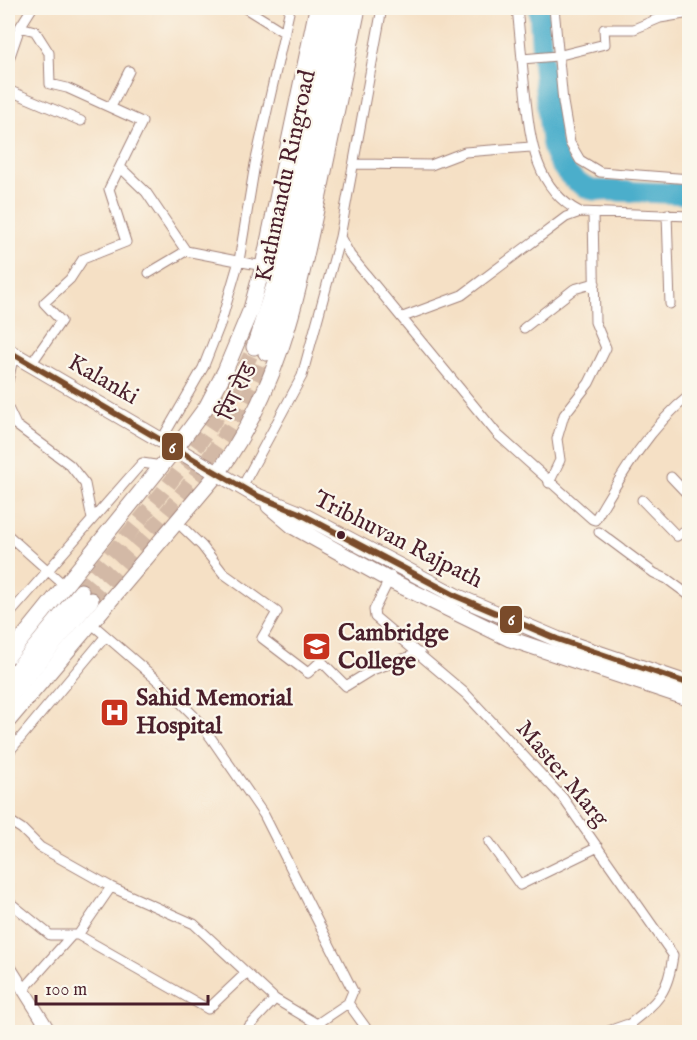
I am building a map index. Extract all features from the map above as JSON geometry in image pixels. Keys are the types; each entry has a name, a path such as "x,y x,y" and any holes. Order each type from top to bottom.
{"main road":[{"path":"8,656 176,448 207,406 225,371 251,309 263,266 317,8"},
{"name":"Kathmandu Ringroad","path":"331,8 260,350 281,308 345,8"},
{"name":"रिंग रोड","path":"8,721 218,473 234,451 267,389 300,288 358,8"},
{"name":"Kalanki","path":"11,352 218,473"},
{"name":"Tribhuvan Rajpath","path":"218,473 248,491 294,527 389,580 510,639 690,699"},
{"name":"Tribhuvan Rajpath","path":"248,491 299,513 396,566 507,620 690,684"},
{"path":"8,680 86,596 8,699"}],"street":[{"path":"8,62 21,27 32,8"},
{"path":"245,8 285,33"},
{"path":"162,440 203,369 221,322 239,261 255,164 291,8"},
{"path":"248,491 302,376 340,237 382,8"},
{"path":"517,8 525,59 531,147 544,177 554,192 567,205 580,212 690,216"},
{"path":"554,8 556,57 570,143 579,160 600,172 690,179"},
{"path":"525,59 556,57 605,44 604,29 634,28 660,18 690,13"},
{"path":"21,27 35,31 49,54 50,84 67,88 142,122 109,189 109,195 126,242 83,259 70,279 44,303 61,321 31,364"},
{"path":"111,107 129,71"},
{"path":"8,90 81,121"},
{"path":"355,164 431,165 465,153 531,147"},
{"path":"121,168 134,177 159,208 186,250"},
{"path":"403,317 462,295 566,218 580,212"},
{"path":"549,483 560,460 557,439 564,415 589,383 606,348 595,322 594,213"},
{"path":"667,214 670,304"},
{"path":"340,237 350,255 498,435 549,483 595,520 617,480 672,408 690,395"},
{"path":"149,273 186,250 263,266"},
{"path":"524,328 574,289 595,283"},
{"path":"8,381 11,352"},
{"path":"8,408 16,424 70,465 85,484 92,519"},
{"path":"8,616 142,463 162,466"},
{"path":"671,477 690,497"},
{"path":"642,500 677,536 690,527"},
{"path":"177,522 202,546 224,573 277,612 262,638 308,673 321,661 346,686 372,670 420,653"},
{"path":"599,532 654,573 668,579 690,596"},
{"path":"9,540 64,585"},
{"name":"Master Marg","path":"396,566 373,614 466,694 563,798 673,955 670,975 658,1001 630,1029"},
{"path":"8,820 22,829 40,848 111,886 194,924 275,999 317,1024 348,1003 353,991 264,814 194,716 92,624"},
{"path":"8,753 105,637"},
{"path":"489,842 520,885 598,847"},
{"path":"24,989 75,935 111,886"},
{"path":"8,901 50,935 75,935 208,1009 246,973"},
{"path":"8,965 50,1032"},
{"path":"244,1032 275,999"},
{"path":"348,1003 369,1032"},
{"path":"610,1032 630,1029"}],"waterway":[{"path":"539,8 543,75 551,139 557,159 565,170 580,184 593,190 690,194"}],"tunnel":[{"path":"81,591 153,504 198,444 238,381 254,347"},
{"path":"91,600 165,514 212,452 252,387 266,353"}],"transit line":[{"name":"6","path":"8,351 255,495 299,513 456,596 557,639 690,684"}],"place":[{"name":"Cambridge College","path":"317,647"},
{"name":"Sahid Memorial Hospital","path":"115,712"}]}
